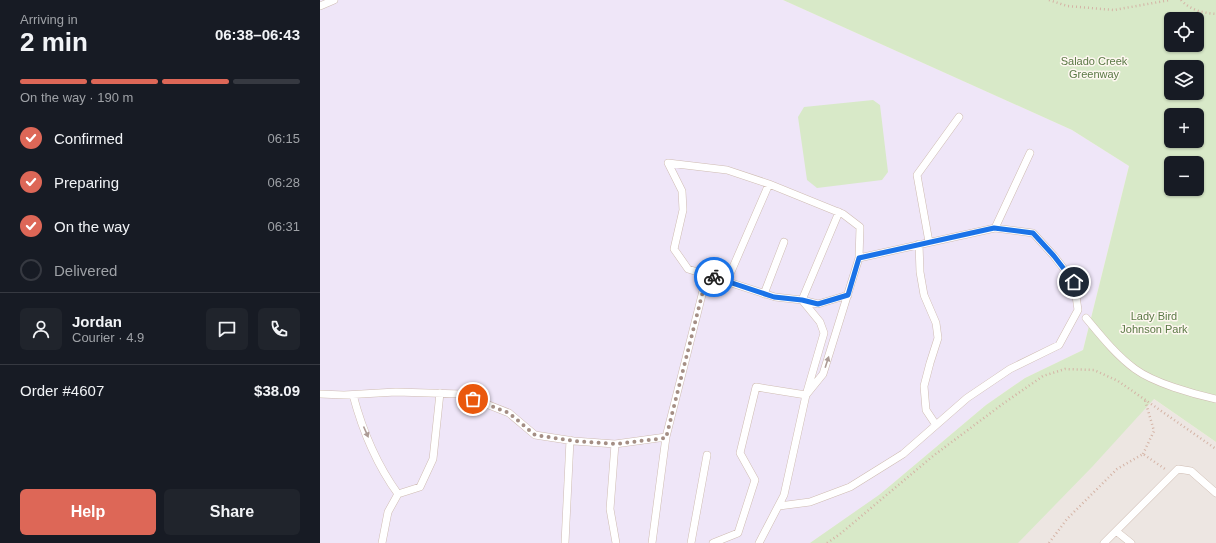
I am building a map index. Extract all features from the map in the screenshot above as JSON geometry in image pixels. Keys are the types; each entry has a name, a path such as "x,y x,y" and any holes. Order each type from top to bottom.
{"lane":[{"path":"320,6 334,0"},
{"path":"929,242 917,175 959,117"},
{"path":"994,228 1030,153"},
{"path":"806,394 823,374 848,295 859,258 860,227 843,214 769,184 727,170 668,163 682,191 683,210 674,249 688,269 774,297 802,300 818,304 848,295"},
{"path":"727,281 769,184"},
{"path":"802,300 838,212"},
{"path":"779,506 810,502 850,487 903,454 967,398 1010,369 1059,345 1078,310 1074,282 1054,256 1033,233 994,228 859,258"},
{"path":"764,294 784,242"},
{"path":"919,244 920,272 924,295 936,323 938,338 924,386 926,410 936,425"},
{"path":"652,543 666,438 707,275"},
{"path":"759,543 784,495 806,394 824,333 820,322 802,300"},
{"path":"1086,318 1111,348 1136,370 1161,382 1198,395 1216,399"},
{"path":"713,543 738,533 755,480 740,453 756,387 806,394"},
{"path":"320,394 354,395 396,392 461,394 509,413 535,435 615,444 666,438"},
{"path":"382,543 388,512 398,494 420,487 433,460 440,393"},
{"path":"354,395 360,419 371,445 386,477 398,494"},
{"path":"564,543 570,440"},
{"path":"615,444 610,509 616,543"},
{"path":"691,543 707,455"},
{"path":"1104,543 1178,469 1191,471 1216,493"},
{"path":"1116,531 1131,543"}],"path":[{"path":"1049,0 1067,6 1114,10 1170,0"},
{"path":"1182,0 1191,8 1216,14"},
{"path":"827,543 840,534 933,456 1004,403 1043,376 1064,369 1094,370 1118,381 1216,448"},
{"path":"1050,543 1067,519 1117,469 1143,454 1154,431 1145,400"},
{"path":"1143,454 1163,467 1171,476"}],"shaded area":[{"path":"320,0 783,0 1072,130 1129,166 1083,350 1025,378 986,405 879,495 810,543 320,543"},
{"path":"1083,350 1216,442 1216,543 810,543"}],"green space":[{"path":"783,0 1216,0 1216,442 1154,399 1092,467 1018,543 810,543 879,495 986,405 1025,378 1083,350 1129,166 1072,130"},
{"path":"873,100 880,105 888,172 882,180 817,188 807,180 798,117 804,107"}],"way so far":[{"path":"473,399 509,413 535,435 574,441 615,444 666,438 707,275 714,277"}],"route":[{"path":"714,277 774,297 802,300 818,304 848,295 859,258 994,228 1033,233 1054,256 1074,282"}],"park label":[{"name":"Salado Creek Greenway","path":"1094,67"},
{"name":"Lady Bird Johnson Park","path":"1154,322"}]}
